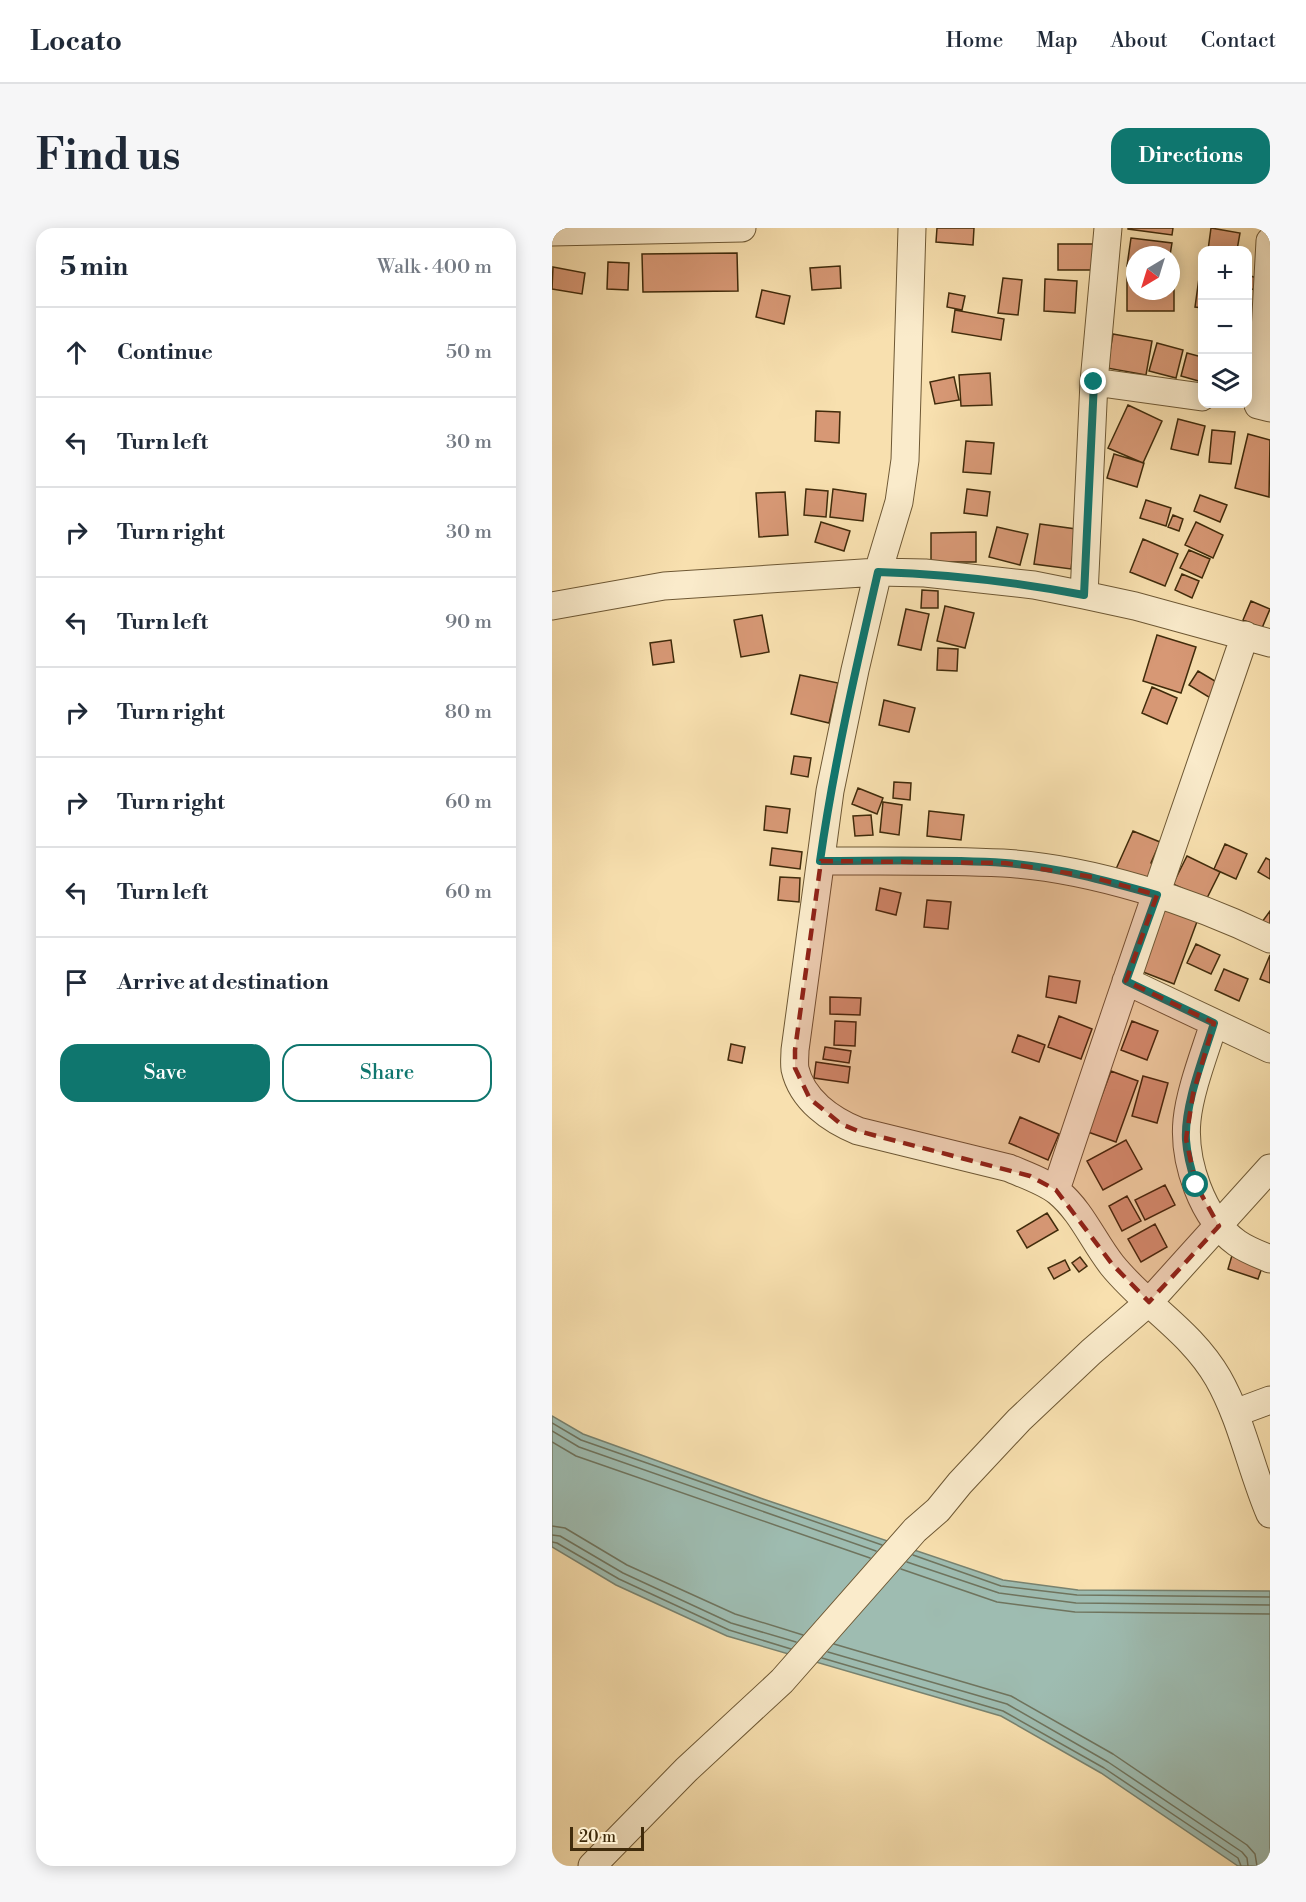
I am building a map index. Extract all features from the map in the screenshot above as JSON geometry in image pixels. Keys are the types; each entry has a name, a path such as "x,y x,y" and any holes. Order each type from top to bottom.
{"street":[{"path":"552,232 742,228"},
{"path":"912,228 905,460 899,502 878,572 836,761 820,861 795,1050 795,1068 810,1099 841,1124 858,1131 1009,1168 1056,1190 1070,1203 1112,1264 1149,1302 1187,1335 1205,1357 1219,1379 1234,1413 1270,1514"},
{"path":"1084,595 1094,382 1108,228"},
{"path":"1258,406 1264,350 1270,241"},
{"path":"1094,382 1198,397"},
{"path":"552,606 664,586 878,572 925,573 1034,585 1084,595 1135,606 1270,643"},
{"path":"1056,1190 1245,635"},
{"path":"820,861 1005,863 1092,876 1222,917 1270,939"},
{"path":"1126,981 1270,1049"},
{"path":"1214,1023 1187,1117 1186,1139 1190,1165 1196,1185 1219,1226 1235,1242 1270,1259"},
{"path":"592,1866 686,1770 782,1680 915,1530 938,1510 1019,1420 1091,1352 1149,1302 1270,1168"},
{"path":"1234,1413 1270,1400"}],"highlighted area":[{"path":"821,861 1005,863 1092,877 1157,895 1126,981 1214,1023 1193,1094 1186,1139 1196,1185 1219,1226 1149,1302 1112,1264 1056,1190 1030,1176 858,1131 841,1124 810,1099 795,1068 795,1050"}],"water":[{"path":"552,1416 583,1434 763,1499 1003,1580 1078,1590 1270,1591 1270,1866 1238,1866 1101,1773 1001,1716 727,1636 616,1585 552,1547"}],"building":[{"path":"937,228 974,228 973,245 936,242"},
{"path":"1128,228 1173,228 1172,235"},
{"path":"1211,228 1240,233 1238,246 1209,246"},
{"path":"1131,238 1172,243 1172,246 1130,246"},
{"path":"1058,244 1097,244 1098,270 1058,270"},
{"path":"737,253 738,291 643,292 642,254"},
{"path":"608,262 629,263 628,290 607,289"},
{"path":"840,266 841,288 812,290 810,268"},
{"path":"553,267 585,273 582,294 552,289"},
{"path":"1252,276 1265,281 1262,292 1252,289"},
{"path":"1003,278 1022,280 1018,315 998,313"},
{"path":"1045,279 1077,281 1075,313 1044,311"},
{"path":"1198,285 1198,307 1195,307"},
{"path":"762,290 790,296 784,324 756,317"},
{"path":"949,293 965,296 962,310 947,307"},
{"path":"1127,300 1174,300 1174,311 1127,311"},
{"path":"955,310 1004,319 1001,340 952,332"},
{"path":"1113,334 1152,341 1146,375 1107,368"},
{"path":"1157,343 1183,350 1176,378 1149,371"},
{"path":"1187,353 1198,356 1198,381 1181,376"},
{"path":"990,373 992,405 961,406 959,375"},
{"path":"954,377 959,400 935,404 930,382"},
{"path":"1128,405 1162,421 1143,463 1108,448"},
{"path":"816,411 840,412 839,443 815,441"},
{"path":"1178,419 1205,426 1198,455 1171,449"},
{"path":"1212,430 1235,432 1231,464 1209,462"},
{"path":"1248,434 1270,440 1269,497 1235,488"},
{"path":"966,441 994,443 991,474 963,472"},
{"path":"1114,454 1144,463 1137,487 1107,478"},
{"path":"806,489 828,491 826,517 804,515"},
{"path":"833,489 866,494 863,521 830,517"},
{"path":"967,489 990,492 987,516 964,513"},
{"path":"785,492 788,535 759,537 756,493"},
{"path":"1200,495 1227,505 1220,522 1194,511"},
{"path":"1146,500 1171,508 1166,526 1140,518"},
{"path":"1173,515 1183,519 1179,531 1168,527"},
{"path":"821,522 850,531 844,551 815,542"},
{"path":"1196,522 1223,535 1213,558 1185,545"},
{"path":"1040,524 1076,529 1071,569 1034,564"},
{"path":"997,527 1028,534 1020,565 989,557"},
{"path":"976,532 976,562 931,562 931,533"},
{"path":"1143,539 1178,554 1165,586 1130,572"},
{"path":"1189,550 1210,559 1202,578 1180,568"},
{"path":"1182,574 1199,581 1192,598 1175,590"},
{"path":"922,590 938,591 938,608 921,608"},
{"path":"1251,601 1270,609 1262,628 1243,620"},
{"path":"945,606 974,613 965,648 937,641"},
{"path":"906,609 929,614 921,650 898,645"},
{"path":"762,615 769,652 741,657 734,620"},
{"path":"1157,635 1196,647 1181,693 1143,681"},
{"path":"671,640 674,662 653,665 650,643"},
{"path":"938,648 958,649 957,671 937,670"},
{"path":"1198,671 1220,684 1212,699 1189,685"},
{"path":"800,675 838,683 829,723 791,714"},
{"path":"1152,687 1177,698 1167,724 1142,713"},
{"path":"884,700 915,708 909,732 879,725"},
{"path":"794,756 811,758 808,777 791,774"},
{"path":"894,782 911,783 910,800 893,798"},
{"path":"858,788 883,798 877,814 852,804"},
{"path":"883,802 902,805 899,835 880,832"},
{"path":"766,806 790,809 787,833 764,830"},
{"path":"929,811 964,815 961,840 927,836"},
{"path":"871,815 873,835 855,836 853,816"},
{"path":"1133,831 1160,842 1151,863 1157,866 1149,883 1116,869"},
{"path":"1225,844 1247,854 1236,879 1214,869"},
{"path":"772,848 802,852 800,869 770,865"},
{"path":"1187,856 1220,872 1206,900 1173,884"},
{"path":"1266,858 1270,860 1270,879 1258,872"},
{"path":"780,877 800,878 799,902 778,900"},
{"path":"880,888 901,893 896,915 876,910"},
{"path":"927,900 951,902 948,929 924,927"},
{"path":"1163,905 1198,919 1174,984 1138,970"},
{"path":"1270,911 1270,927 1262,922"},
{"path":"1196,944 1220,955 1211,974 1187,963"},
{"path":"1270,955 1270,983 1260,979"},
{"path":"1224,969 1248,979 1239,1001 1215,990"},
{"path":"1049,976 1080,981 1076,1003 1046,997"},
{"path":"830,997 861,998 860,1015 830,1014"},
{"path":"1059,1016 1092,1029 1081,1059 1048,1047"},
{"path":"835,1021 856,1022 855,1046 834,1045"},
{"path":"1132,1021 1158,1031 1147,1060 1121,1050"},
{"path":"1018,1035 1045,1045 1039,1062 1012,1052"},
{"path":"731,1044 745,1047 742,1063 728,1060"},
{"path":"825,1047 851,1051 849,1063 823,1059"},
{"path":"816,1062 850,1067 848,1083 814,1078"},
{"path":"1111,1071 1138,1081 1116,1142 1088,1132"},
{"path":"1143,1076 1168,1083 1157,1123 1132,1116"},
{"path":"1020,1117 1059,1134 1048,1160 1009,1143"},
{"path":"1126,1140 1142,1169 1103,1190 1087,1161"},
{"path":"1165,1185 1175,1205 1145,1220 1135,1200"},
{"path":"1127,1196 1141,1221 1122,1231 1109,1206"},
{"path":"1047,1213 1058,1230 1027,1248 1017,1231"},
{"path":"1155,1224 1167,1247 1141,1262 1128,1239"},
{"path":"1233,1252 1264,1262 1258,1279 1228,1269"},
{"path":"1080,1257 1087,1266 1079,1272 1072,1263"},
{"path":"1065,1260 1070,1270 1054,1279 1048,1268"}],"route":[{"path":"1094,382 1084,595 1034,585 925,573 878,572 830,791 820,861 1005,863 1092,876 1157,895 1126,981 1214,1023 1187,1117 1186,1139 1196,1185"}]}
